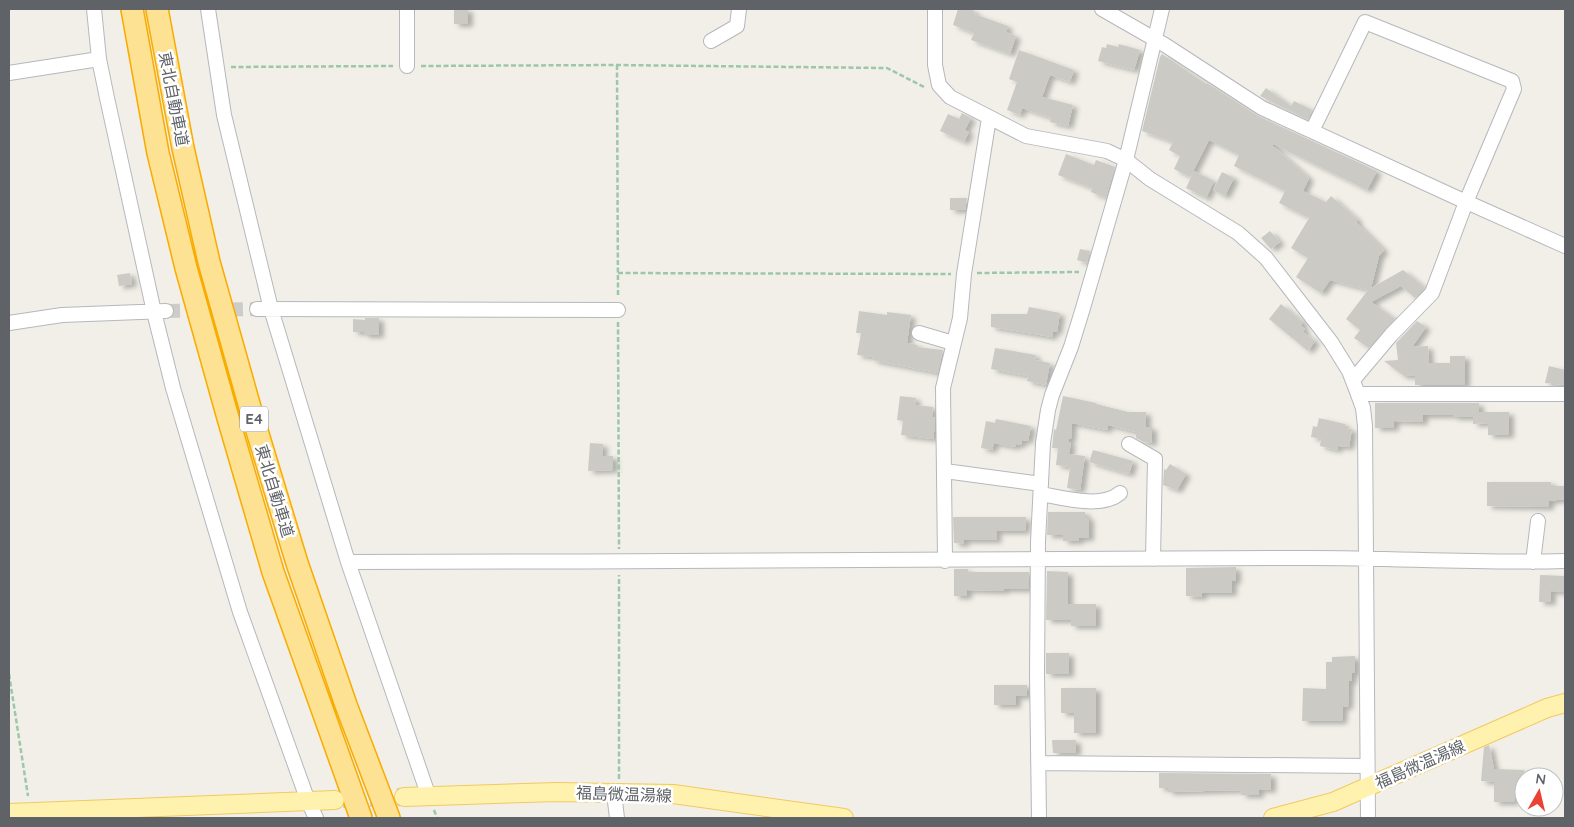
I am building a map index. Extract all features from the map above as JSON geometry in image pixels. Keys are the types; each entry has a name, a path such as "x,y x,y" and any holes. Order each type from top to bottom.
{"highway":[{"name":"東北自動車道","path":"132,9 158,153 186,268 228,418 273,572 361,818"},
{"name":"東北自動車道","path":"157,9 183,148 209,262 246,393 297,563 346,705 388,818"}],"main road":[{"name":"福島微温湯線","path":"1273,818 1333,802 1547,708 1565,703"},
{"name":"福島微温湯線","path":"404,797 557,792 674,794 844,818"},
{"path":"9,813 335,800"}],"street":[{"path":"94,9 99,59 160,312 174,388 240,612 308,801 316,818"},
{"path":"208,9 224,115 264,309 429,797"},
{"path":"406,66 407,9"},
{"path":"711,41 737,26 739,9"},
{"path":"935,9 935,65 939,85 950,96 1026,136 1108,151 1126,160 1150,179 1238,233 1266,258 1331,342 1353,380 1364,408 1365,426 1368,818"},
{"path":"1102,9 1154,39 1262,108 1565,246"},
{"path":"1039,818 1038,560 1044,443 1052,395 1071,347 1094,274 1126,160 1162,9"},
{"path":"1312,131 1365,22 1512,81 1514,89 1466,202 1432,292 1391,335 1353,380"},
{"path":"9,72 99,59"},
{"path":"945,561 943,388 960,318 964,274 989,118"},
{"path":"264,309 618,310"},
{"path":"9,323 62,314 160,312"},
{"path":"919,333 953,344"},
{"path":"1358,394 1565,394"},
{"path":"1129,444 1155,459 1153,559"},
{"path":"945,471 1041,489 1080,500 1103,501 1111,499 1120,493"},
{"path":"1533,562 1538,521"},
{"path":"348,562 1366,558 1423,561 1565,561"},
{"path":"1038,763 1367,766"},
{"path":"617,793 617,818"}],"path":[{"path":"217,67 617,66 887,68 934,92 950,96"},
{"path":"617,66 619,561 617,793"},
{"path":"618,273 964,274 1066,271 1094,274"},
{"path":"9,674 30,812"}],"building":[{"path":"454,9 468,9 468,24 454,24"},
{"path":"958,9 975,11 974,14 1008,26 1006,32 1016,36 1010,54 971,40 974,33 953,25"},
{"path":"1107,44 1118,47 1119,44 1140,50 1134,70 1098,61 1102,47 1106,48"},
{"path":"1019,50 1074,70 1070,82 1050,75 1042,97 1073,105 1068,126 1050,122 1051,118 1022,108 1020,115 1007,110 1017,82 1009,79"},
{"path":"1162,54 1258,116 1377,171 1367,190 1272,145 1309,178 1303,191 1326,202 1331,196 1358,220 1356,222 1384,250 1379,256 1371,288 1403,270 1425,288 1415,298 1401,286 1371,302 1395,319 1369,348 1354,338 1360,330 1346,319 1368,290 1330,280 1321,293 1296,277 1308,258 1291,248 1309,218 1279,203 1285,191 1234,166 1239,155 1209,140 1190,177 1174,169 1180,156 1169,150 1173,142 1142,131"},
{"path":"1266,88 1291,106 1294,101 1312,110 1308,120 1260,96"},
{"path":"962,113 971,118 965,130 969,132 964,142 940,131 948,114 959,119"},
{"path":"1066,154 1094,165 1096,160 1115,167 1106,198 1091,192 1092,188 1058,175"},
{"path":"1194,171 1214,181 1206,198 1186,188"},
{"path":"1222,172 1234,178 1225,196 1213,190"},
{"path":"950,198 967,198 965,210 950,210"},
{"path":"1270,231 1280,242 1271,249 1261,238"},
{"path":"1080,249 1090,251 1087,263 1077,260"},
{"path":"130,273 132,284 119,286 117,275"},
{"path":"1281,304 1303,322 1301,326 1305,329 1303,332 1315,341 1308,351 1269,319"},
{"path":"1029,307 1060,313 1057,332 1053,331 1052,337 991,327 991,314 1027,314"},
{"path":"859,311 887,315 887,312 911,315 907,343 918,345 917,347 943,350 938,373 872,360 873,357 857,355 861,333 856,333"},
{"path":"365,318 379,318 379,335 364,335 364,332 353,332 353,319 365,320"},
{"path":"1417,321 1426,327 1412,347 1428,346 1429,363 1450,363 1450,356 1465,356 1465,385 1415,385 1415,375 1404,376 1384,361 1398,360 1396,343"},
{"path":"995,348 1036,355 1035,360 1050,363 1046,385 1027,381 1028,376 991,369"},
{"path":"1549,366 1565,370 1564,385 1545,383"},
{"path":"900,396 916,398 915,405 933,407 932,417 935,417 935,425 933,439 901,435 903,421 897,420"},
{"path":"1063,396 1128,412 1146,412 1146,427 1152,427 1152,443 1136,438 1136,432 1108,425 1107,430 1072,423 1071,439 1068,442 1071,443 1069,454 1085,456 1080,490 1067,488 1070,467 1056,465 1058,448 1052,448 1054,429 1056,430"},
{"path":"1375,403 1479,403 1479,412 1509,412 1509,435 1488,435 1488,423 1473,424 1473,417 1453,417 1453,415 1423,415 1423,422 1394,421 1394,428 1375,428"},
{"path":"1319,418 1345,424 1345,428 1352,429 1349,447 1338,446 1337,450 1320,446 1321,439 1311,437 1313,426 1317,427"},
{"path":"996,419 1031,426 1028,441 1022,440 1021,445 1016,444 1015,447 994,443 992,450 981,448 986,421 995,423"},
{"path":"590,443 603,444 602,456 613,456 613,470 588,471"},
{"path":"1093,450 1133,461 1129,474 1089,462"},
{"path":"1170,464 1186,474 1177,490 1163,485 1164,469 1166,470"},
{"path":"1487,482 1551,482 1551,486 1565,486 1565,499 1549,501 1549,507 1487,506"},
{"path":"1048,512 1085,512 1085,517 1089,517 1089,538 1079,538 1079,541 1063,541 1063,535 1047,535"},
{"path":"953,517 1026,517 1025,531 996,531 997,540 964,540 964,544 954,543"},
{"path":"1236,567 1236,581 1232,581 1232,593 1202,593 1202,597 1186,596 1186,568"},
{"path":"954,569 968,569 968,572 1029,572 1029,589 1004,589 1004,591 967,590 967,596 954,596"},
{"path":"1047,571 1068,572 1068,604 1096,604 1096,626 1071,626 1071,620 1046,620"},
{"path":"1540,575 1565,576 1565,592 1551,591 1551,602 1539,602"},
{"path":"1046,653 1069,653 1069,674 1046,674"},
{"path":"1355,656 1355,673 1352,673 1352,681 1349,681 1348,707 1343,706 1342,721 1302,721 1303,688 1326,689 1326,662 1332,662 1332,657"},
{"path":"994,685 1027,685 1027,696 1016,696 1016,705 994,705"},
{"path":"1061,688 1096,688 1096,733 1074,733 1074,713 1061,713"},
{"path":"1052,740 1076,740 1076,753 1053,753"},
{"path":"1489,745 1494,769 1514,770 1514,802 1494,802 1494,782 1481,781 1484,747"},
{"path":"1159,773 1271,774 1271,790 1259,789 1259,795 1241,795 1242,790 1168,792 1168,788 1159,788"}],"tunnel":[{"path":"166,311 257,309"},
{"path":"343,799 404,797"}]}
